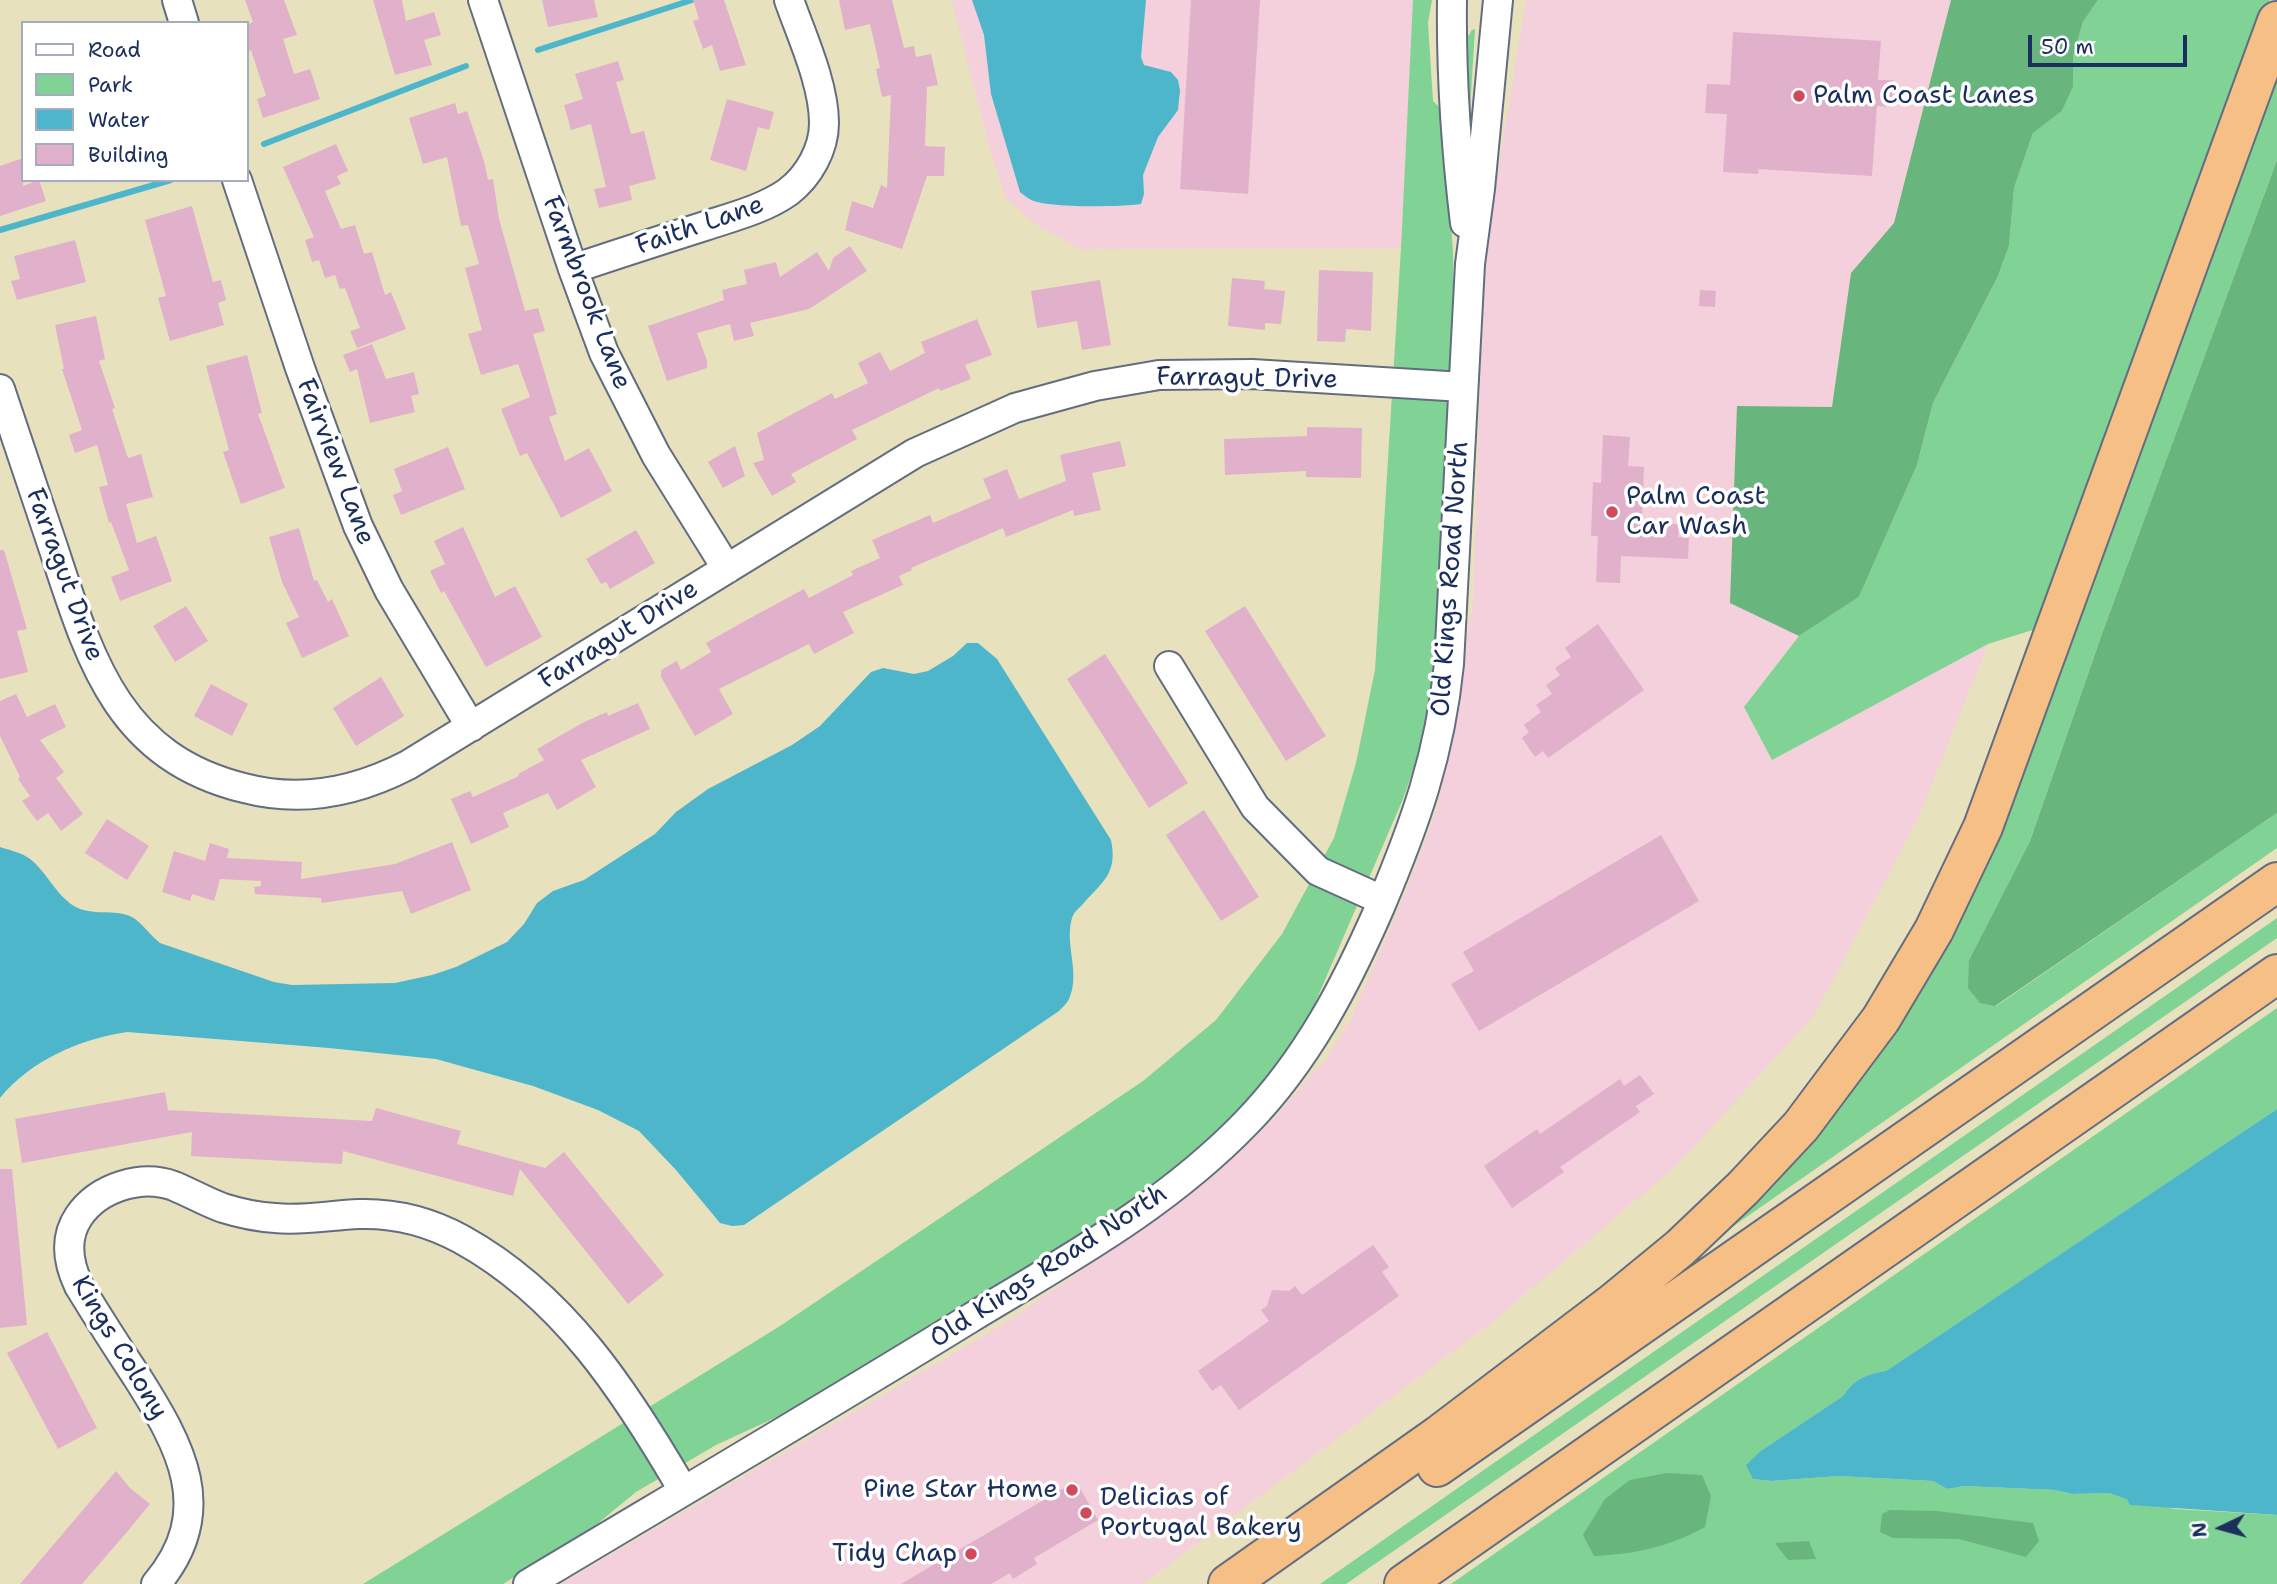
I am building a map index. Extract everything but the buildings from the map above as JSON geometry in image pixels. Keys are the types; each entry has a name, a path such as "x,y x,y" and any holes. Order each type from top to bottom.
{"highway":[{"path":"1228,1584 1439,1435 1613,1303 1680,1248 1743,1188 1801,1126 1881,1019 1934,930 1983,827 2277,21"},
{"path":"1269,1584 2277,882"},
{"path":"1404,1584 2277,974"}],"street":[{"path":"177,0 183,21"},
{"name":"Farmbrook Lane","path":"483,0 604,353 634,415 727,569"},
{"name":"Faith Lane","path":"573,269 750,211 779,198 805,175 812,165 822,137 822,108 814,73 789,0"},
{"name":"Old Kings Road North","path":"1452,0 1451,68 1470,264"},
{"name":"Old Kings Road North","path":"528,1584 1127,1223 1193,1172 1249,1120 1307,1047 1340,992 1382,900 1433,764 1445,701 1470,264 1498,0"},
{"name":"Fairview Lane","path":"238,182 309,394 358,526 389,590 471,727"},
{"name":"Farragut Drive","path":"0,389 69,597 93,659 105,685 129,719 144,736 165,752 188,767 222,782 255,791 305,796 343,790 376,780 408,765 915,453 980,422 1055,395 1159,375 1214,373 1463,387"},
{"path":"1169,666 1255,807 1318,871 1382,900"},
{"name":"Kings Colony","path":"156,1584 176,1555 184,1535 188,1499 184,1466 160,1414 79,1286 70,1263 69,1250 74,1226 88,1206 109,1191 133,1182 172,1185 224,1208 259,1216 294,1219 360,1214 391,1216 421,1222 460,1239 522,1280 577,1333 612,1378 683,1490"}],"shaded area":[{"path":"952,0 1413,0 1401,248 1080,249 1035,224 1006,198 988,143"},
{"path":"1526,0 1951,0 1894,223 1851,273 1832,407 1737,406 1730,602 1799,636 1744,707 1772,760 1988,644 1919,816 1815,1014 1676,1166 1492,1322 1143,1584 561,1584 1004,1324 1110,1251 1183,1198 1269,1124 1327,1058 1351,1019 1407,889 1438,806 1473,603 1484,258"}],"green space":[{"path":"1413,0 1432,0 1428,23 1433,101 1443,111 1453,252 1454,316 1432,690 1420,750 1403,799 1309,1017 1275,1070 1247,1103 1177,1168 1104,1223 805,1404 716,1445 636,1492 591,1529 503,1584 363,1584 780,1326 1143,1081 1216,1020 1282,934 1334,838 1356,763 1375,670"},
{"path":"1951,0 2098,0 2083,22 2073,57 2073,87 2062,111 2033,133 2014,188 2009,246 1998,276 1933,403 1917,465 1859,597 1799,636 1730,603 1737,406 1832,407 1851,273 1894,223"},
{"path":"2098,0 2270,0 2042,627 1988,644 1772,760 1744,707 1799,636 1859,597 1917,465 1933,403 1998,276 2009,246 2014,188 2033,133 2062,111 2073,87 2073,57 2083,22"},
{"path":"1475,29 1468,142 1464,43"},
{"path":"2277,40 2277,160 2103,631 2030,841 1969,960 1996,1006 2277,813 2277,848 1722,1234 1893,1015"},
{"path":"2277,160 2277,813 1995,1006 1980,1003 1968,988 1969,960 2030,841 2103,631"},
{"path":"2277,918 2277,938 1346,1584 1320,1584"},
{"path":"2277,1008 2277,1109 1886,1371 1856,1381 1843,1396 1762,1450 1753,1479 1772,1481 1838,1476 1933,1481 1947,1489 1965,1486 2055,1490 2072,1494 2109,1493 2175,1509 2277,1515 2277,1584 1451,1584"},
{"path":"1667,1473 1702,1475 1711,1496 1705,1527 1678,1540 1651,1548 1594,1556 1583,1535 1605,1499 1630,1480"},
{"path":"1890,1510 1937,1511 2033,1523 2039,1541 2026,1557 1959,1539 1893,1538 1880,1532 1882,1514"},
{"path":"1809,1541 1816,1559 1788,1560 1775,1543"}],"water":[{"path":"972,0 1146,0 1141,57 1144,65 1171,72 1178,80 1180,90 1178,110 1158,137 1143,175 1144,194 1141,204 1056,205 1034,201 1020,192 991,94 984,35"},
{"path":"967,643 978,643 997,659 1111,840 1113,852 1107,877 1072,918 1070,938 1073,979 1069,999 1059,1011 744,1225 720,1223 639,1131 598,1110 533,1086 436,1059 127,1032 92,1040 58,1053 26,1073 0,1098 0,847 30,859 74,906 88,911 132,917 160,943 274,982 292,985 395,983 456,967 507,942 524,924 537,903 553,891 584,880 655,834 676,812 708,789 792,745 820,726 871,672 883,668 914,674 928,671 953,656"},
{"path":"2277,1109 2277,1515 2130,1505 2127,1499 2109,1493 2072,1494 2055,1490 1965,1486 1947,1489 1933,1481 1838,1476 1772,1481 1753,1479 1746,1465 1762,1450 1843,1396 1856,1381 1886,1371"}],"waterway":[{"path":"538,50 692,0"},
{"path":"264,144 466,66"},
{"path":"0,230 164,182"}],"place":[{"name":"Palm Coast Lanes","path":"1799,96"},
{"name":"Palm Coast Car Wash","path":"1612,512"},
{"name":"Pine Star Home","path":"1072,1490"},
{"name":"Delicias of Portugal Bakery","path":"1086,1513"},
{"name":"Tidy Chap","path":"971,1554"}]}
